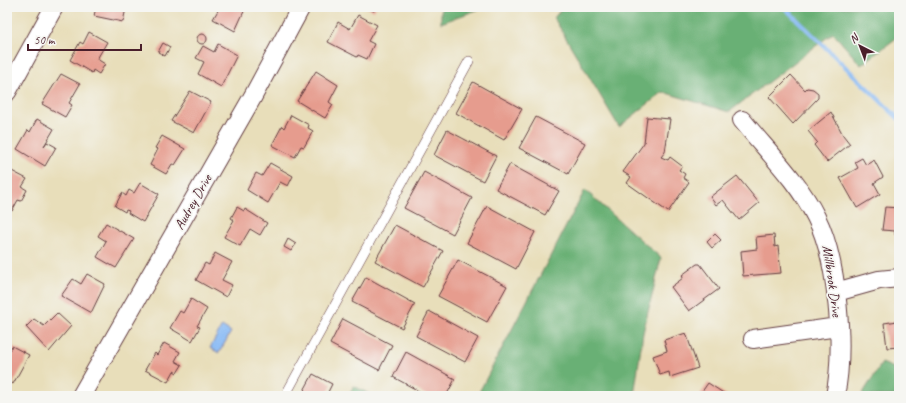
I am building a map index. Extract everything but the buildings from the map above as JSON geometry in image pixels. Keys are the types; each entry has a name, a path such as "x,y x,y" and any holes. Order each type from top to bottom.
{"street":[{"path":"7,92 54,7"},
{"name":"Audrey Drive","path":"81,396 240,118 301,7"},
{"name":"Millbrook Drive","path":"742,120 796,186 816,216 827,241 836,292 838,326 839,366 835,396"},
{"path":"836,292 879,280 899,278"},
{"path":"753,339 838,326"}],"lane":[{"path":"285,396 469,61"}],"green space":[{"path":"441,7 485,7 441,23"},
{"path":"563,7 899,7 899,36 861,65 833,33 729,112 663,92 619,127 554,18"},
{"path":"585,190 661,258 643,333 634,396 477,396"},
{"path":"882,363 899,370 899,396 861,396"},
{"path":"354,386 373,396 348,396"}],"water":[{"path":"222,326 231,332 219,353 210,348"}],"waterway":[{"path":"784,7 899,119"}]}
